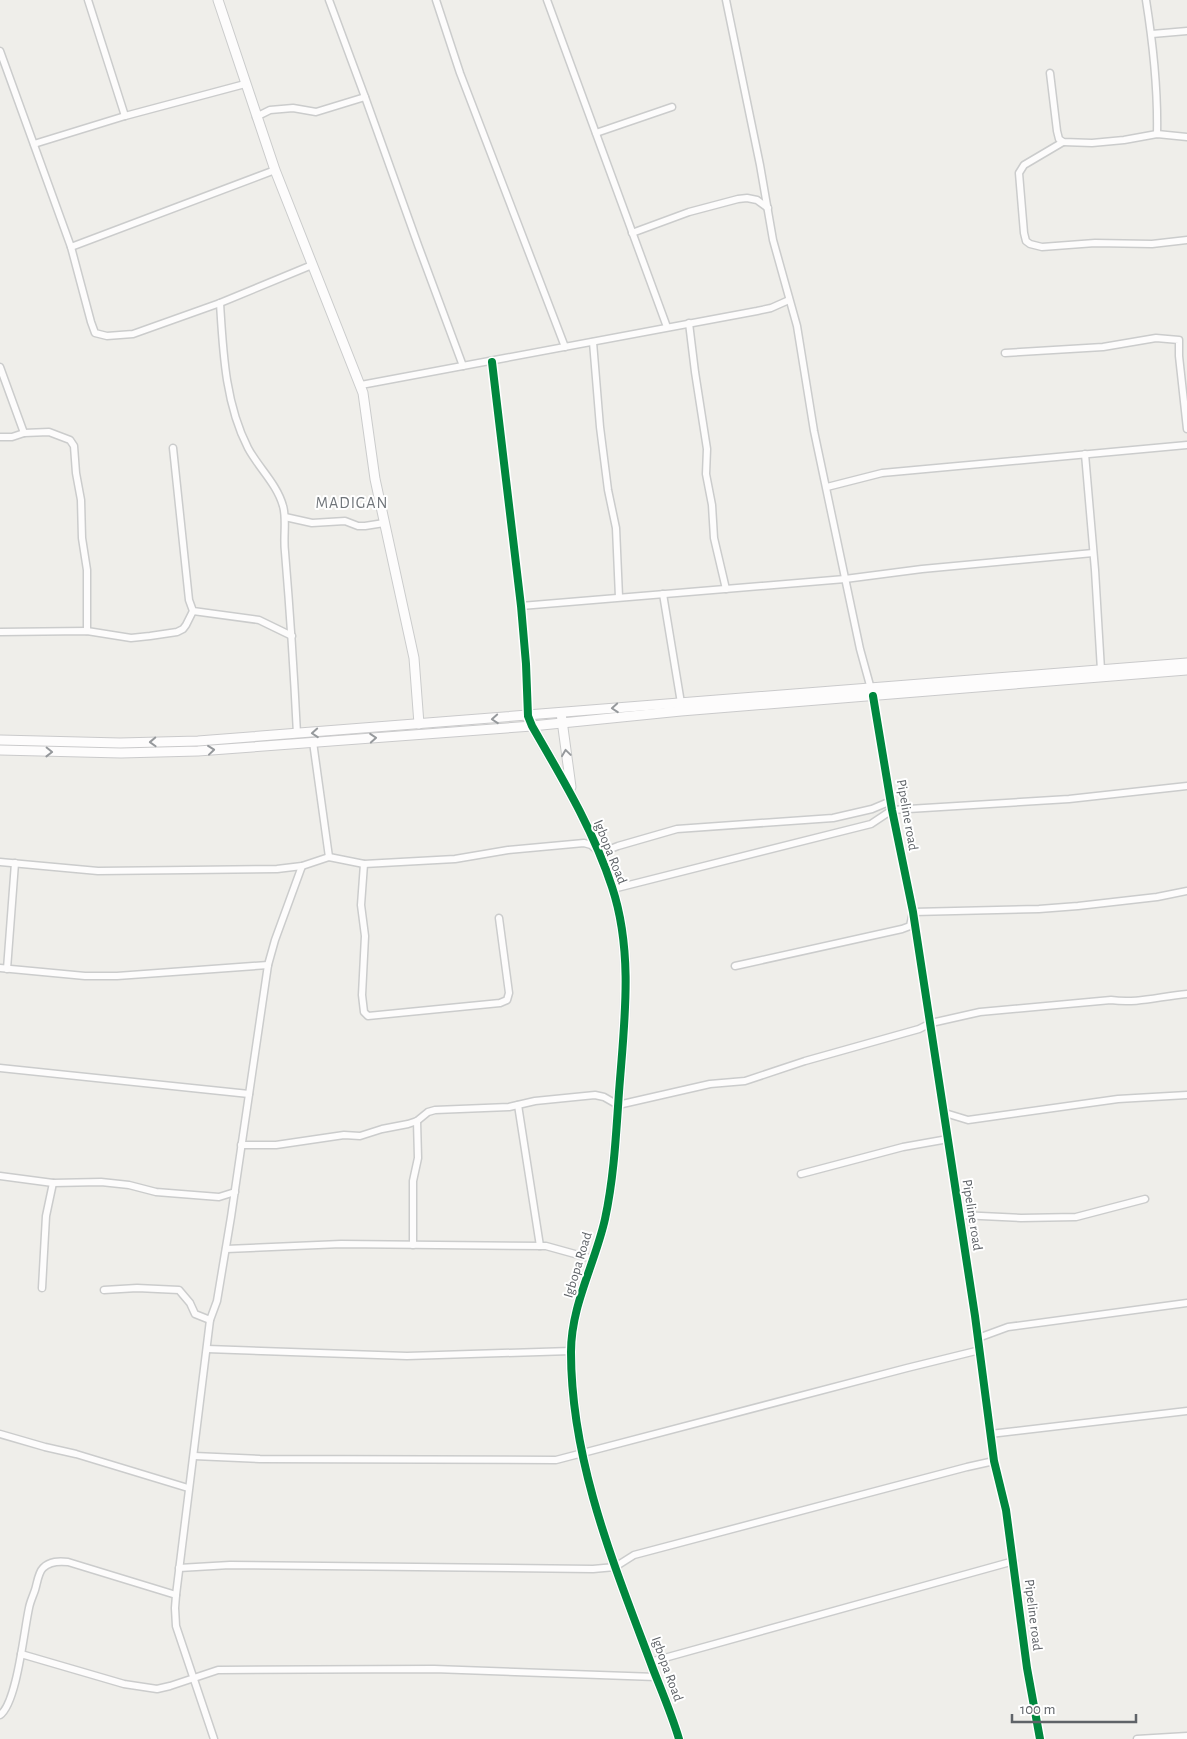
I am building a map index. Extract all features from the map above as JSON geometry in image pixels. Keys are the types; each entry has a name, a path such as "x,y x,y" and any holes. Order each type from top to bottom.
{"main road":[{"path":"218,0 275,170 361,385 366,405 373,468 414,658 419,724"},
{"path":"0,740 120,743 198,741 528,716 561,717 681,711 1187,663"},
{"path":"0,750 120,753 198,751 532,726 561,717 681,703 1187,670"},
{"path":"528,716 571,793"},
{"path":"561,717 571,793"},
{"name":"Igbopa Road","path":"571,793 600,854 613,889 625,948 624,1029 613,1169 604,1220 575,1316 571,1351 574,1411 582,1454 616,1568 678,1739"}],"street":[{"path":"88,0 125,116"},
{"path":"329,0 463,366"},
{"path":"436,0 460,72 565,347"},
{"path":"547,0 667,327"},
{"name":"Pipeline road","path":"726,0 774,240 797,326 814,431 860,649 872,692 892,810 913,912 980,1350 994,1461 1006,1510 1027,1668 1040,1739"},
{"path":"1146,0 1152,34 1157,134"},
{"path":"1152,34 1187,31"},
{"path":"0,51 70,247 91,322 96,333 99,335 117,336 133,334 220,303 312,265"},
{"path":"1050,73 1057,131 1059,139 1063,142"},
{"path":"34,144 125,116 245,84"},
{"path":"256,117 270,110 294,108 316,112 365,97"},
{"path":"596,133 672,107"},
{"path":"1187,137 1157,134 1124,140 1063,142 1024,165 1019,173 1024,233 1026,241 1030,244 1042,247 1095,243 1152,244 1187,240"},
{"path":"70,247 275,170"},
{"path":"632,233 689,212 738,199 757,200 768,208"},
{"path":"361,385 492,362 771,308 789,300"},
{"path":"220,303 225,372 237,422 248,448 279,495 285,517 284,542 292,636 297,734"},
{"path":"690,324 707,449 706,474 712,505 714,538 726,589"},
{"path":"1005,353 1103,347 1156,338 1187,339"},
{"path":"1179,340 1187,429"},
{"path":"593,342 600,427 608,490 616,528 619,597"},
{"path":"492,362 526,664 528,716"},
{"path":"0,367 24,433"},
{"path":"0,437 17,436 24,433 49,432 70,440 74,446 81,500 82,538 87,570 87,631"},
{"path":"826,487 882,473 1187,444"},
{"path":"0,632 87,631 131,638 177,632 186,625 192,611 189,600 173,448"},
{"path":"1085,454 1101,670"},
{"path":"285,517 312,523 345,521 358,526 384,523"},
{"path":"520,606 845,579 922,569 1093,553"},
{"path":"663,594 681,703"},
{"path":"192,611 259,620 292,636"},
{"path":"313,742 329,857"},
{"path":"613,889 871,824 892,810 1068,799 1187,786"},
{"path":"0,862 98,871 277,869 302,866 329,857 364,864 455,859 508,850 584,843 591,845 600,854 618,846 677,829 833,818 872,809 891,801"},
{"path":"15,863 4,969 86,976 117,976 268,965"},
{"path":"364,864 361,905 365,936 362,995 364,1012 368,1016 500,1003 507,1000 509,993 499,918"},
{"path":"214,1739 176,1626 176,1595 210,1320 217,1301 226,1248 268,965 302,866"},
{"path":"735,966 902,929 910,926 913,912 1039,909 1123,902 1187,891"},
{"path":"241,1145 276,1145 344,1135 360,1136 417,1121 428,1112 435,1110 501,1108 536,1100 595,1095 604,1097 618,1105 667,1092 710,1084 745,1081 810,1060 919,1029 931,1023 980,1012 1111,1000 1123,1002 1140,1001 1187,994"},
{"path":"0,1068 249,1094"},
{"path":"944,1113 968,1120 1118,1099 1187,1095"},
{"path":"518,1105 540,1246"},
{"path":"413,1245 413,1181 418,1158 417,1121"},
{"path":"801,1174 903,1147 948,1139"},
{"path":"0,1176 53,1183 101,1182 129,1185 156,1192 219,1197 235,1192"},
{"path":"42,1288 46,1216 53,1183"},
{"path":"960,1215 1021,1218 1076,1217 1145,1199"},
{"path":"226,1248 341,1244 546,1246 593,1259"},
{"path":"104,1290 137,1288 179,1290 190,1303 195,1314 210,1320"},
{"path":"978,1338 1008,1327 1187,1303"},
{"path":"207,1349 407,1356 571,1351"},
{"path":"194,1456 260,1459 556,1460 980,1350"},
{"path":"990,1434 1187,1411"},
{"path":"0,1434 76,1454 188,1488"},
{"path":"179,1568 230,1565 616,1568 634,1555 994,1461"},
{"path":"650,1662 1014,1561"},
{"path":"0,1714 7,1708 21,1654 30,1603 42,1569 50,1563 68,1562 176,1595"},
{"path":"21,1654 85,1674 124,1684 157,1689 218,1670 424,1669 656,1676"},
{"path":"1137,1739 1187,1736"}],"cycle path":[{"path":"492,362 521,606 528,716 596,845 612,887 623,937 626,989 625,1015 611,1187 601,1236 579,1301 572,1335 573,1393 578,1434 587,1474 610,1553 679,1739"},
{"path":"873,696 892,810 913,912 975,1316 994,1461 1006,1510 1027,1668 1040,1739"}],"district":[{"name":"MADIGAN","path":"352,503"}]}
